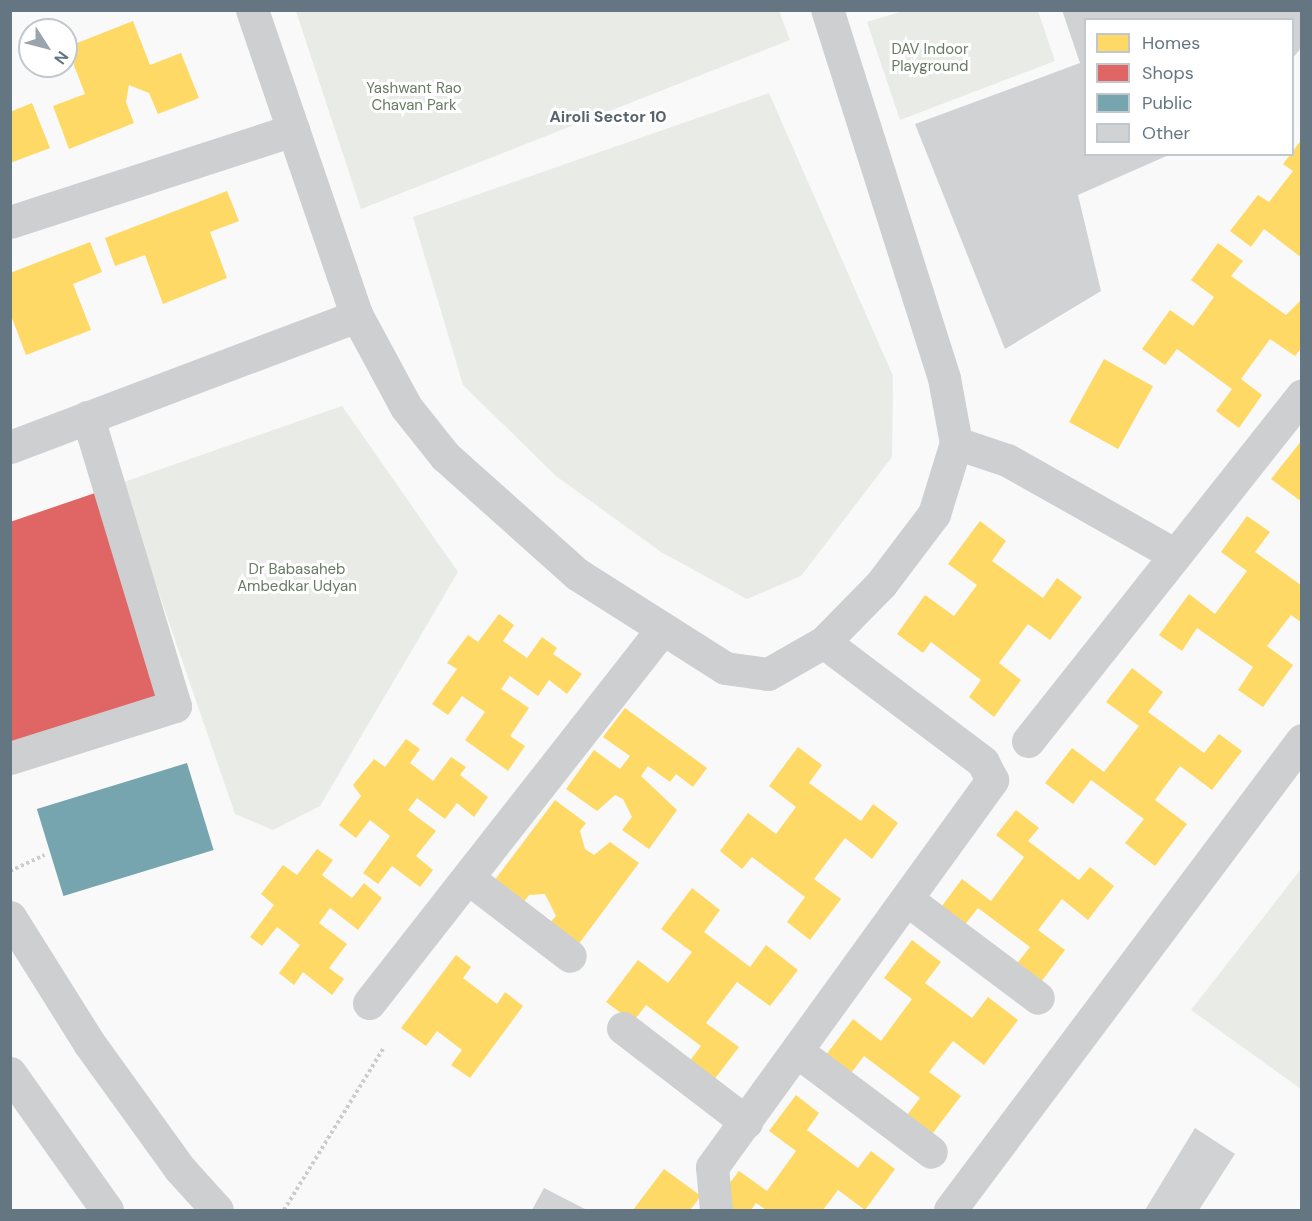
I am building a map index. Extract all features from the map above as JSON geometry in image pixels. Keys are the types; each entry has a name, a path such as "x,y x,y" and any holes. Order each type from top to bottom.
{"street":[{"path":"252,10 357,316 406,407 445,456 577,574 662,630 726,668 768,674 824,642 881,584 934,513 956,443 944,378 826,10"},
{"path":"10,222 293,130"},
{"path":"10,447 357,316"},
{"path":"1028,741 1302,395"},
{"path":"10,758 175,706 88,417"},
{"path":"956,443 1007,460 1174,554"},
{"path":"369,1003 662,630"},
{"path":"716,1210 712,1167 909,901 992,780 983,762 824,642"},
{"path":"950,1210 1302,740"},
{"path":"468,878 570,956"},
{"path":"909,901 1038,998"},
{"path":"10,917 89,1043 180,1169 217,1210"},
{"path":"623,1028 746,1122"},
{"path":"798,1052 931,1152"},
{"path":"10,1073 107,1210"}],"path":[{"path":"10,871 45,855"},
{"path":"284,1210 383,1049"}],"green space":[{"name":"Yashwant Rao Chavan Park","path":"296,11 779,11 790,40 361,209"},
{"name":"DAV Indoor Playground","path":"903,11 1038,11 1055,61 900,120 867,22"},
{"path":"769,93 893,376 892,457 801,576 747,599 661,552 556,476 463,385 413,217"},
{"name":"Dr Babasaheb Ambedkar Udyan","path":"342,406 458,572 320,806 273,830 235,814 121,483"},
{"path":"1301,869 1301,1089 1191,1010"}],"building: Homes":[{"path":"133,21 150,65 181,53 199,98 158,114 149,93 129,85 126,102 134,123 69,149 53,106 85,94 78,76 78,43"},
{"path":"32,103 50,148 10,163 10,112"},
{"path":"1302,139 1302,258 1264,229 1251,247 1230,231 1258,195 1269,202 1293,171 1283,164 1289,156 1294,156 1294,150"},
{"path":"227,191 239,221 210,232 227,278 163,304 145,255 115,266 105,238"},
{"path":"90,242 102,272 73,284 91,330 26,355 10,313 10,273"},
{"path":"1218,243 1243,261 1231,276 1286,315 1302,299 1302,347 1295,356 1270,339 1241,379 1262,395 1239,428 1216,411 1232,389 1177,349 1165,365 1142,349 1170,310 1193,326 1214,297 1191,280"},
{"path":"1104,359 1153,386 1118,449 1069,422"},
{"path":"1302,440 1302,502 1271,479"},
{"path":"1247,516 1270,532 1255,552 1302,586 1302,623 1291,615 1267,646 1293,665 1263,707 1238,690 1253,667 1197,628 1182,651 1159,635 1189,594 1215,614 1247,571 1221,552"},
{"path":"980,521 1006,541 992,561 1043,598 1057,578 1082,597 1050,640 1028,624 999,663 1021,680 994,717 969,697 981,680 931,642 923,653 897,634 925,595 954,616 977,585 948,564"},
{"path":"499,614 514,625 503,641 527,658 542,637 557,648 553,654 582,674 567,694 549,680 538,696 510,676 501,689 529,708 510,736 525,746 508,771 465,740 485,712 462,696 448,715 432,704 457,669 447,663 468,635 478,642"},
{"path":"1132,668 1163,692 1148,712 1204,753 1219,734 1242,751 1212,790 1180,766 1155,800 1187,824 1155,866 1125,843 1144,819 1091,780 1073,804 1045,783 1072,748 1104,772 1139,726 1106,702"},
{"path":"625,708 707,768 693,787 676,774 670,782 648,766 641,776 677,810 649,849 622,830 632,817 623,799 615,795 597,811 566,789 594,750 620,769 630,756 603,737"},
{"path":"406,739 420,749 410,763 433,781 451,757 466,767 460,775 488,797 474,817 457,803 445,819 417,798 408,810 436,831 416,856 433,870 420,887 392,866 378,884 363,873 390,836 370,820 356,838 339,825 361,796 353,785 374,759 385,767"},
{"path":"798,747 822,765 809,783 861,821 873,804 898,823 872,859 845,838 814,879 841,899 810,940 787,922 805,897 752,857 742,869 720,851 748,813 776,834 796,807 769,786"},
{"path":"555,800 586,823 580,831 585,849 594,855 610,842 639,863 575,949 546,927 556,916 545,894 529,895 520,907 491,885"},
{"path":"1016,810 1039,828 1028,841 1079,880 1090,867 1114,886 1088,920 1062,899 1038,930 1065,950 1035,990 1011,971 1030,947 978,908 959,932 936,914 962,879 991,901 1024,857 996,835"},
{"path":"317,849 333,860 322,875 352,898 364,883 382,898 358,930 330,908 319,923 347,944 329,968 344,979 332,995 303,972 294,985 279,973 300,945 277,927 262,946 250,937 274,905 261,894 283,865 297,875"},
{"path":"692,888 720,910 704,932 750,967 766,945 798,970 770,1006 737,982 706,1023 739,1047 710,1085 685,1067 701,1046 646,1005 633,1022 606,1002 638,960 668,983 692,952 661,929"},
{"path":"912,940 941,962 925,983 972,1018 988,997 1018,1020 984,1065 953,1041 929,1072 961,1096 929,1138 904,1119 920,1098 864,1056 848,1077 823,1059 853,1019 881,1041 912,999 884,978"},
{"path":"456,955 471,967 463,978 497,1004 505,992 523,1006 470,1078 451,1065 462,1050 437,1031 426,1046 401,1028"},
{"path":"796,1095 819,1113 807,1130 858,1168 871,1151 895,1169 865,1210 838,1190 823,1210 766,1210 756,1203 751,1210 724,1210 714,1203 739,1171 767,1191 796,1151 769,1131"},
{"path":"664,1169 701,1196 690,1210 633,1210"}],"building: Shops":[{"path":"95,493 159,701 10,744 10,522"}],"building: Public":[{"path":"187,763 214,850 63,896 37,809"}],"building: Other":[{"path":"1062,10 1302,10 1302,47 1294,57 1294,18 1084,18 1084,156 1166,156 1078,195 1101,291 1005,349 915,124 1080,63"},
{"path":"1195,1128 1235,1154 1199,1210 1145,1210"},
{"path":"544,1188 587,1210 532,1210"}],"district":[{"name":"Airoli Sector 10","path":"608,117"}]}
